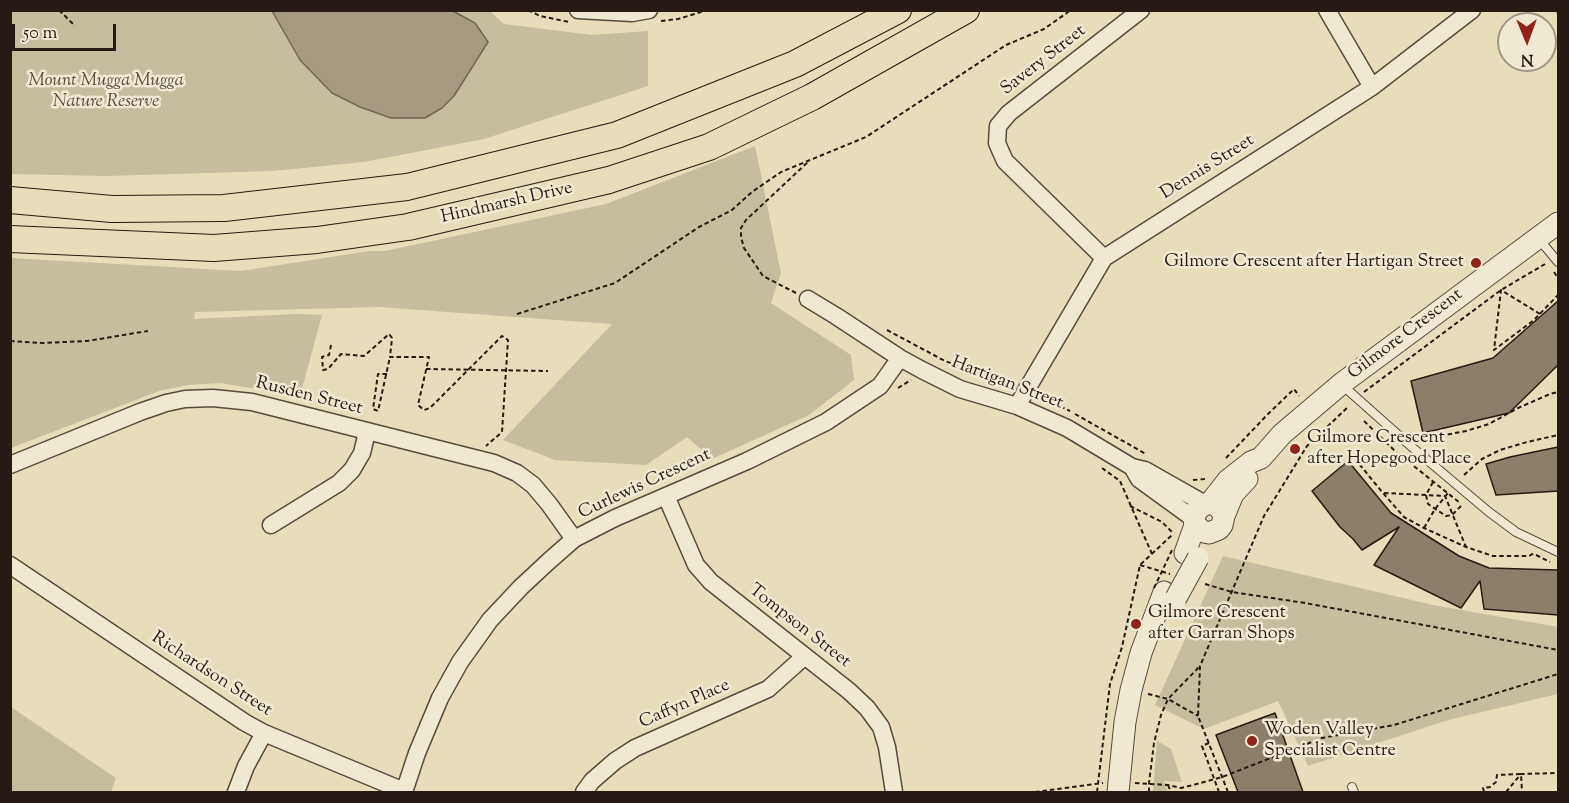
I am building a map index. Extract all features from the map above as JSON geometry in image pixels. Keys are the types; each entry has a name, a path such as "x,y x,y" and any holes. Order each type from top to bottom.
{"main road":[{"path":"10,200 112,208 224,207 407,187 617,135 795,64 898,10"},
{"name":"Hindmarsh Drive","path":"10,239 214,248 317,240 408,227 598,183 709,147 812,97 966,10"}],"street":[{"path":"578,10 632,13 649,10"},
{"name":"Savery Street","path":"1104,258 1005,161 997,143 998,126 1009,112 1141,10"},
{"path":"1327,10 1372,87"},
{"name":"Dennis Street","path":"1017,406 1104,258 1372,87 1472,10"},
{"name":"Gilmore Crescent","path":"1118,792 1125,722 1140,653 1165,593 1207,516 1233,494 1259,467 1261,458 1282,434 1341,384 1558,223"},
{"name":"Hartigan Street","path":"808,299 900,358 960,389 1017,406 1067,428 1132,467 1139,478 1207,516"},
{"name":"Curlewis Crescent","path":"404,792 417,753 440,698 460,662 490,620 521,587 574,539 647,503 747,460 826,422 880,386 900,358"},
{"name":"Rusden Street","path":"10,465 166,403 185,399 213,398 252,402 494,463 517,473 533,485 574,539"},
{"path":"271,525 339,483 352,470 362,453 367,432"},
{"name":"Tompson Street","path":"666,496 696,565 711,582 849,691 867,708 881,728 887,747 894,792"},
{"name":"Richardson Street","path":"10,565 244,723 264,734 404,792"},
{"name":"Gilmore Crescent","path":"1140,788 1139,724 1149,676 1161,635 1165,593"},
{"name":"Caffyn Place","path":"584,792 592,781 615,761 635,748 768,689 805,656"},
{"path":"236,792 246,766 264,734"}],"lane":[{"path":"1537,238 1558,262"},
{"path":"1341,384 1413,448 1515,532 1558,552"}],"path":[{"path":"59,10 75,26"},
{"path":"517,314 615,283 699,227 732,210 752,192 781,172 866,137 1006,45 1044,29 1071,10"},
{"path":"808,299 763,276 744,248 741,228 746,220 811,159"},
{"path":"1372,385 1501,290 1547,263"},
{"path":"1501,290 1494,350 1540,314 1558,296"},
{"path":"1501,290 1540,314"},
{"path":"10,341 42,343 87,341 148,331"},
{"path":"331,345 329,355 322,357 323,370 328,369 341,354 364,356 389,334 392,338 387,374 378,411 373,409 378,374 387,374"},
{"path":"390,357 429,357 418,405 424,410 430,408 502,336 508,340 502,432 473,458"},
{"path":"426,369 548,371"},
{"path":"910,381 918,384"},
{"path":"1413,448 1421,437 1466,431 1488,424 1518,408 1558,392"},
{"path":"1140,788 1161,715 1168,699 1200,666 1264,516 1307,446 1349,406"},
{"path":"1424,528 1445,496 1482,459 1500,450 1558,435"},
{"path":"1362,457 1360,465 1404,517 1466,548 1493,556 1534,554"},
{"path":"1101,468 1120,481 1152,554"},
{"path":"1433,482 1426,495 1428,504 1446,516 1452,515 1462,505"},
{"path":"1383,494 1445,496"},
{"path":"1445,496 1466,548"},
{"path":"1130,506 1162,522 1174,534 1186,553 1165,593"},
{"path":"1140,565 1174,534"},
{"path":"1232,592 1305,603 1558,650"},
{"path":"1200,666 1198,716 1228,792"},
{"path":"1140,788 1168,785 1181,788 1222,777 1322,738 1395,725 1558,674"},
{"path":"1168,699 1198,716"},
{"path":"1209,743 1202,746 1219,792"},
{"path":"1484,792 1483,788 1490,787 1496,782 1497,775 1558,773"},
{"path":"1506,792 1521,774"},
{"path":"1521,774 1522,792"},
{"path":"1035,792 1097,783 1097,792"},
{"path":"1168,785 1171,792"},
{"path":"1140,788 1149,792"}],"green space":[{"name":"Mount Mugga Mugga Nature Reserve","path":"489,10 504,24 592,35 648,31 648,86 484,139 364,162 273,171 107,176 11,174 11,11"},
{"path":"755,146 781,273 771,303 851,355 854,380 809,415 712,459 687,437 646,465 555,460 503,440 612,324 379,307 195,312 194,319 296,314 322,315 300,396 220,383 188,385 159,391 11,448 11,258 241,271 369,251 385,251 606,204"},
{"path":"1223,556 1433,605 1558,627 1558,694 1448,720 1308,766 1278,701 1204,729 1155,705"},
{"path":"11,707 116,778 111,792 11,792"},
{"path":"1157,741 1171,749 1182,782 1164,781 1168,792 1153,792"}],"shaded area":[{"path":"272,11 453,11 475,23 488,42 454,96 442,108 425,118 391,118 360,107 332,93 300,60"}],"building":[{"path":"1558,301 1558,365 1509,413 1423,433 1411,381 1493,358"},
{"path":"1558,447 1558,491 1496,495 1486,464"},
{"path":"1348,461 1391,513 1459,556 1489,568 1558,570 1558,615 1484,609 1480,581 1461,608 1374,565 1399,527 1362,550 1340,527 1312,491"},
{"path":"1275,713 1303,792 1238,792 1216,735"}],"place":[{"name":"Gilmore Crescent after Hartigan Street","path":"1476,263"},
{"name":"Gilmore Crescent after Hopegood Place","path":"1295,449"},
{"name":"Gilmore Crescent after Garran Shops","path":"1136,624"},
{"name":"Woden Valley Specialist Centre","path":"1252,741"}]}
